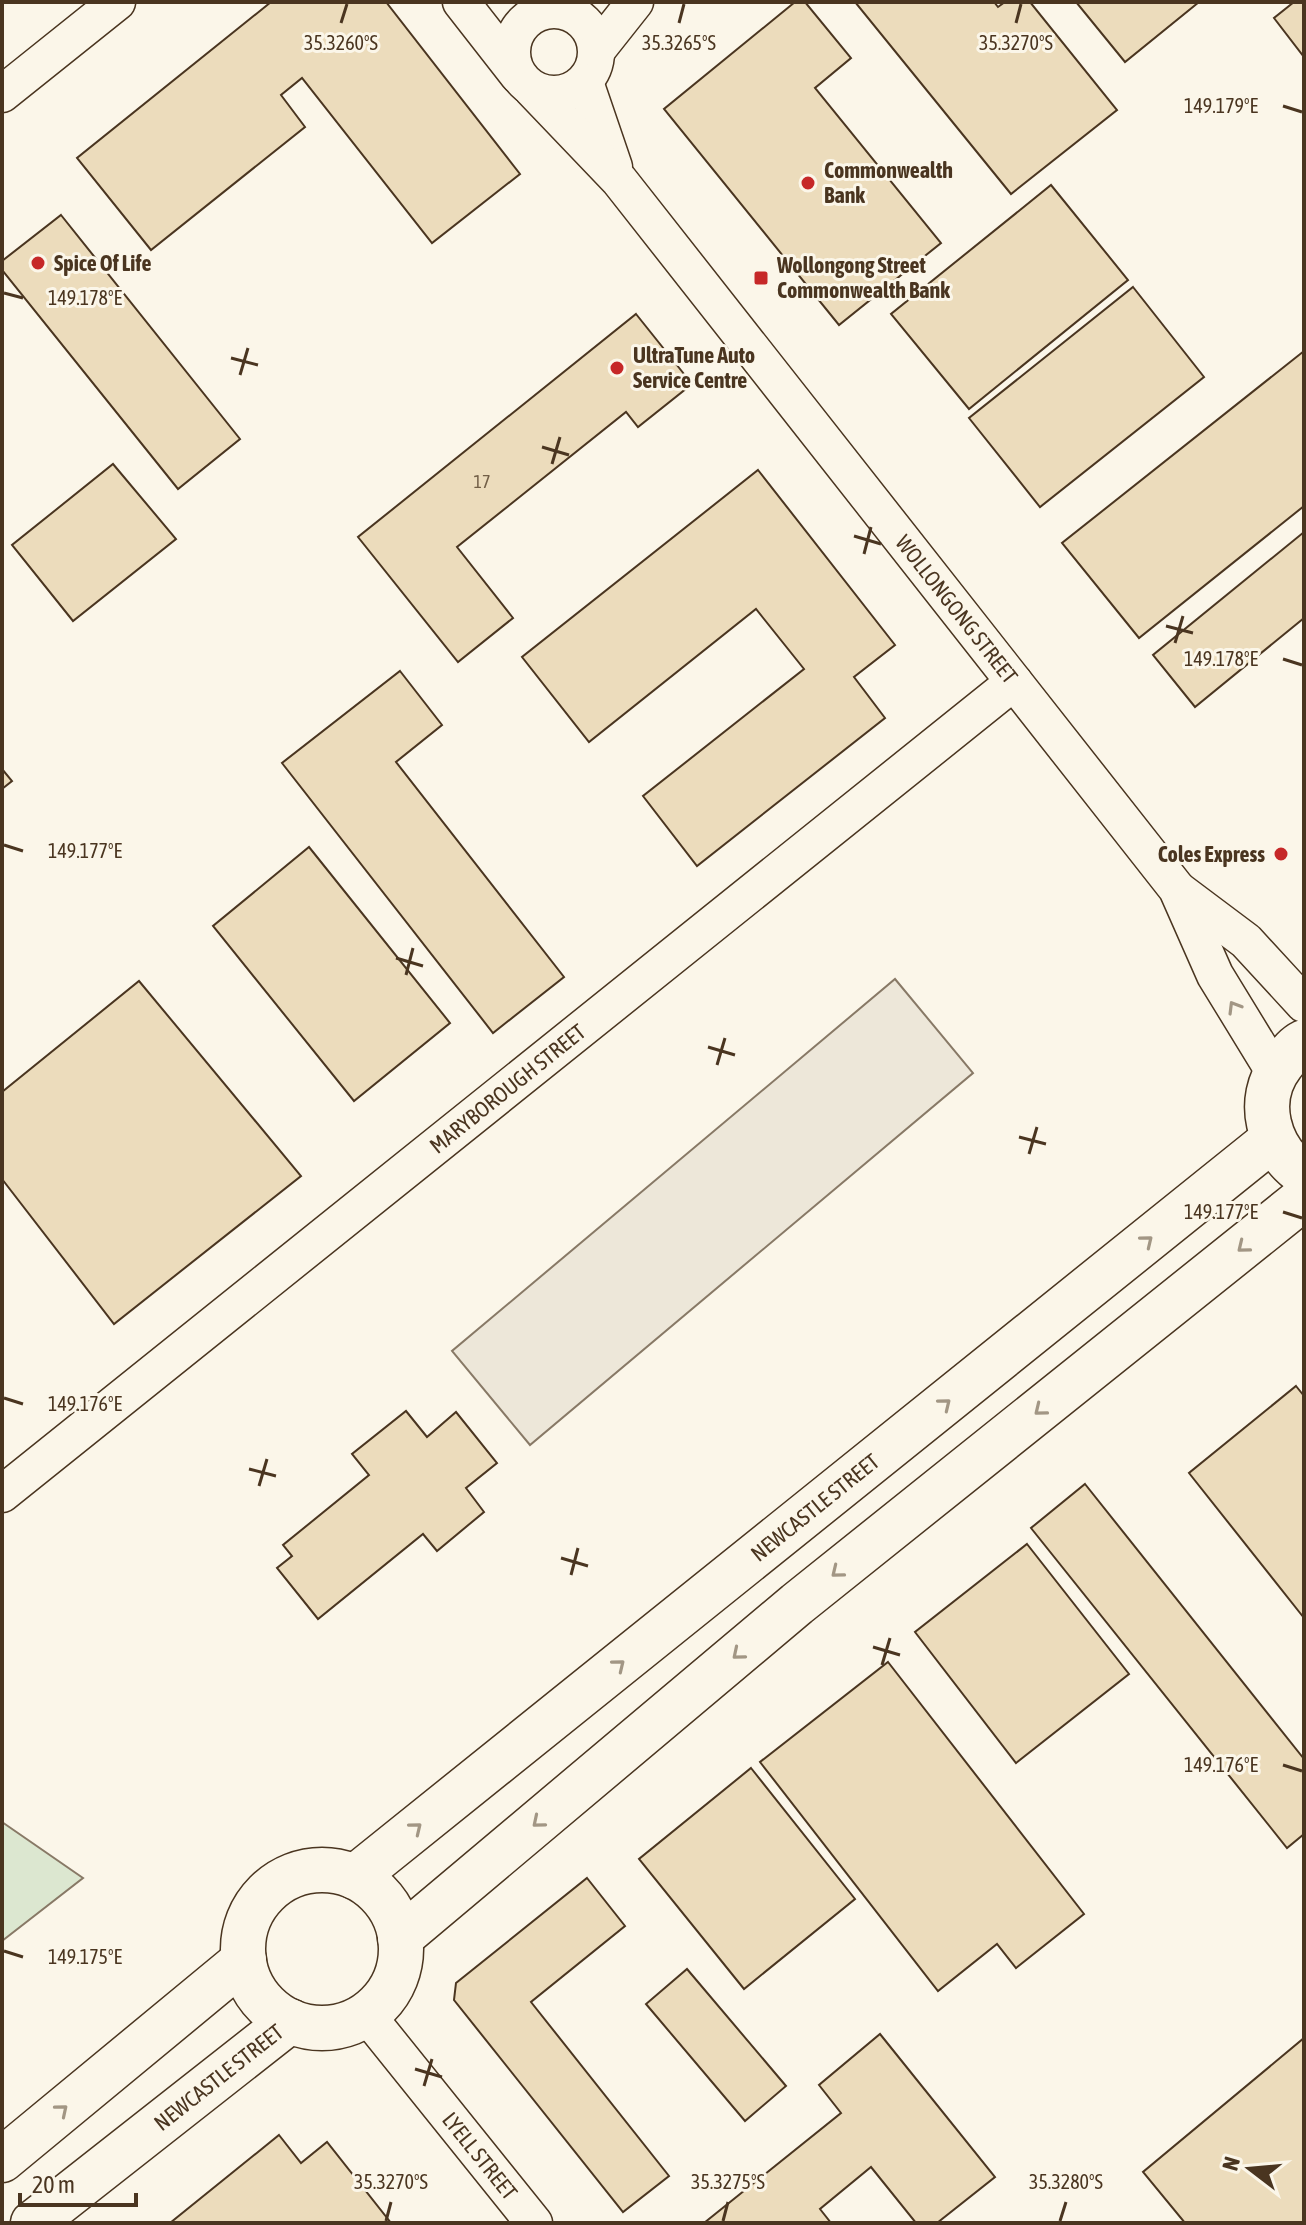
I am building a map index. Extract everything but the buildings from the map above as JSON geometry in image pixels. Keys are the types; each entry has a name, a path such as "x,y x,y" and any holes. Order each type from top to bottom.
{"main road":[{"path":"1304,1042 1296,1046 1275,1073 1268,1095 1267,1118 1273,1139 1282,1154 1304,1174"},
{"name":"NEWCASTLE STREET","path":"355,1877 1273,1139"},
{"path":"400,1938 797,1604 1304,1198"},
{"path":"314,1870 335,1870 355,1877 386,1901 395,1919 400,1938 400,1960 394,1981 382,1999 352,2022 321,2028 290,2021 273,2011 259,1997 249,1979 244,1960 244,1939 249,1919 260,1900 275,1885 293,1875 314,1870"},
{"path":"2,2160 244,1960"},
{"name":"NEWCASTLE STREET","path":"33,2223 290,2021"}],"street":[{"path":"2,94 117,2"},
{"name":"WOLLONGONG STREET","path":"461,2 525,82 619,180 1177,889 1215,975 1275,1073"},
{"path":"594,39 570,12 524,9 514,40 513,60 525,82 549,95 573,91 594,39 635,2"},
{"name":"WOLLONGONG STREET","path":"594,39 619,180"},
{"name":"MARYBOROUGH STREET","path":"2,1494 1014,682"},
{"name":"WOLLONGONG STREET","path":"1177,889 1246,941 1304,1004"},
{"name":"LYELL STREET","path":"366,2014 534,2223"}],"green space":[{"path":"2,1822 83,1878 2,1941"}],"shaded area":[{"path":"895,979 973,1073 530,1445 452,1351"}],"place":[{"name":"Commonwealth Bank","path":"808,183"},
{"name":"Spice Of Life","path":"38,263"},
{"name":"Wollongong Street Commonwealth Bank","path":"761,278"},
{"name":"UltraTune Auto Service Centre","path":"617,368"},
{"name":"Coles Express","path":"1281,854"}]}
